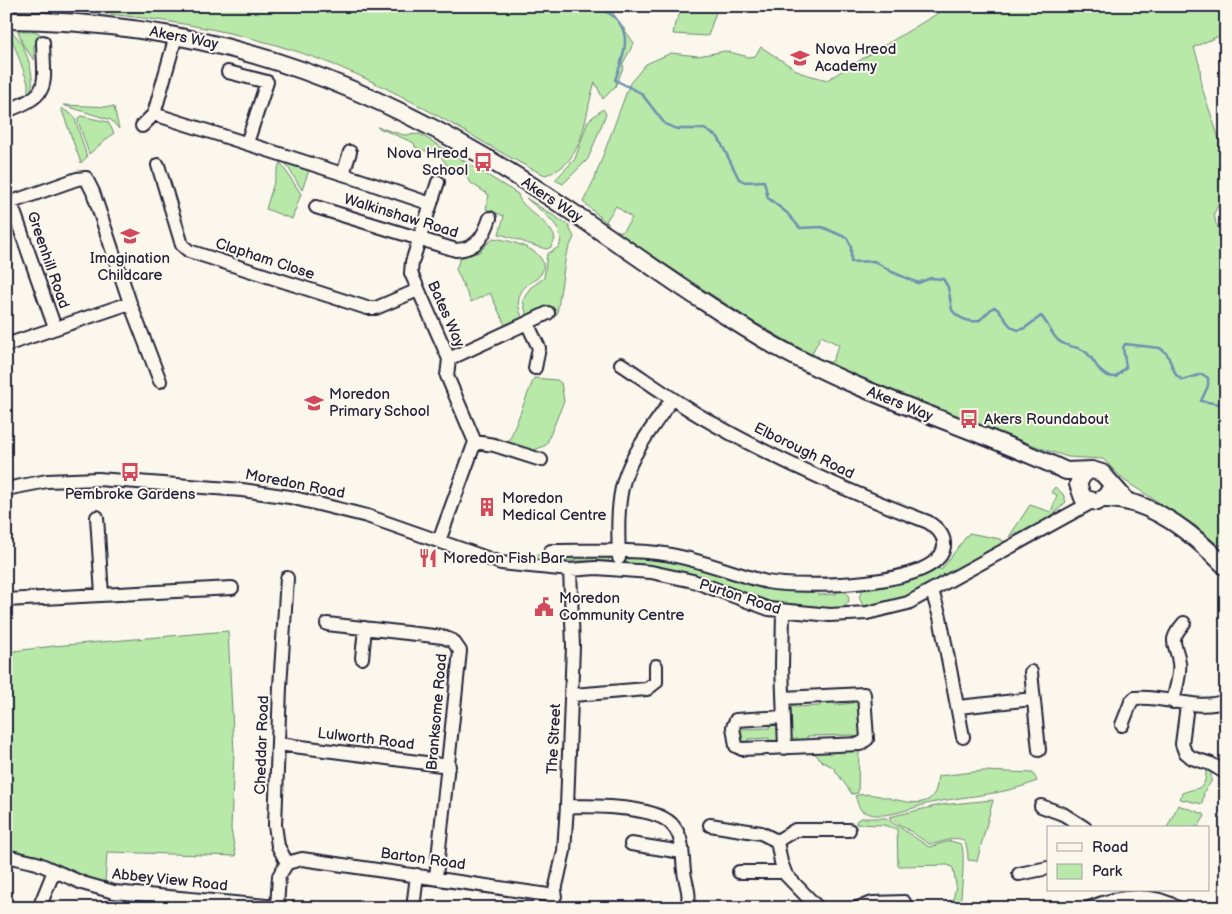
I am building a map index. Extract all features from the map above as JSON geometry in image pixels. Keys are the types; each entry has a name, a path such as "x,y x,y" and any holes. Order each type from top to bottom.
{"main road":[{"name":"Akers Way","path":"6,20 70,22 176,36 237,49 288,64 339,83 400,110 456,140 556,201 724,315 798,358 876,394 1066,471 1087,472"},
{"path":"1126,500 1097,501 1083,498 1078,489 1080,479 1092,470 1102,473 1126,500 1149,510 1180,528 1226,567"},
{"name":"Akers Way","path":"1066,471 1078,489"},
{"path":"1097,501 1108,491 1108,481"}],"street":[{"path":"142,126 154,114 176,36"},
{"path":"6,111 33,100 40,92 44,77 44,42"},
{"path":"228,72 267,82 247,143"},
{"path":"154,114 349,176 430,204"},
{"path":"349,176 350,152"},
{"name":"Clapham Close","path":"158,165 182,244 189,251 361,307 376,308 418,290"},
{"path":"9,204 77,179 86,178 93,192 130,303 160,381"},
{"name":"Bates Way","path":"438,182 412,268 418,290 449,359 448,376 475,442"},
{"name":"Greenhill Road","path":"9,204 55,328"},
{"name":"Walkinshaw Road","path":"316,207 456,250 468,248 481,239 490,218"},
{"path":"6,345 130,303"},
{"path":"449,359 548,313"},
{"path":"527,323 538,348 535,368"},
{"name":"Elborough Road","path":"621,364 672,399 790,464 933,525 941,534 944,546 936,561 924,569"},
{"path":"619,569 620,502 626,475 632,461 672,399"},
{"path":"438,541 475,442 494,445 541,460"},
{"name":"Moredon Road","path":"6,489 30,483 74,479 242,490 321,503 367,516 501,563 570,570"},
{"path":"1068,516 1078,489"},
{"name":"Purton Road","path":"570,570 619,569 676,576 750,603 783,612 830,615 867,613 908,603 932,591 983,560 1097,501"},
{"path":"97,517 102,595"},
{"name":"Purton Road","path":"550,551 619,551 686,558 769,582 802,586 854,583 896,577 924,569"},
{"name":"The Street","path":"553,902 564,851 573,695 570,570"},
{"name":"Cheddar Road","path":"287,578 280,669 275,833 278,846 287,863"},
{"path":"6,600 226,588 220,601"},
{"path":"932,591 937,603 963,737"},
{"path":"783,612 783,698 786,748"},
{"path":"1173,702 1179,666 1173,642 1175,635 1184,623"},
{"name":"Branksome Road","path":"327,624 443,637 452,641 459,649 461,658 436,877"},
{"path":"362,658 365,628"},
{"path":"573,695 647,689 656,682 656,666"},
{"path":"1031,672 1039,750"},
{"path":"783,698 864,694 867,739 862,744 786,748 739,748 734,743 733,728 736,720 784,718"},
{"path":"958,706 1033,698"},
{"path":"1122,725 1130,702 1135,698 1187,705 1211,705 1226,701"},
{"path":"1187,705 1182,744 1185,752 1192,758 1211,764 1226,773"},
{"name":"Lulworth Road","path":"278,744 449,766"},
{"path":"567,806 624,810 659,816 674,826 680,837 689,899 685,908"},
{"path":"1041,806 1063,814 1082,826"},
{"path":"710,825 761,833 777,842 784,872 818,908"},
{"path":"777,842 795,830 849,830"},
{"path":"631,844 682,852"},
{"name":"Abbey View Road","path":"6,856 54,870 82,883 114,892 277,907"},
{"name":"Barton Road","path":"287,863 302,859 436,877 553,902"},
{"path":"277,907 279,876 287,863"},
{"path":"1019,874 1047,868"},
{"path":"39,908 54,870"},
{"path":"739,872 784,872"},
{"path":"413,908 417,875"},
{"path":"1089,908 1120,898 1154,894 1178,908"},
{"path":"856,908 873,903 904,902"}],"green space":[{"path":"6,6 608,6 634,43 622,65 624,66 615,87 603,99 595,82 581,136 569,161 545,175 372,81 317,58 231,33 186,24 95,13 6,9"},
{"path":"684,6 718,6 708,36 673,34 675,23"},
{"path":"950,6 1226,6 1226,33 1194,47 1200,67 1201,85 1226,159 1226,192 1214,213 1216,224 1226,240 1226,547 1224,545 1219,546 1196,526 1125,481 1103,459 1068,457 1049,451 880,386 825,362 832,362 839,345 821,336 812,353 817,358 752,321 625,238 616,230 622,232 632,218 616,206 606,221 609,225 583,202 594,180 630,83 646,64 671,53 698,56 725,51 749,57 755,56 761,47 801,73 827,80"},
{"path":"9,31 19,40 28,59 32,80 28,95 28,83"},
{"path":"18,31 35,31 40,34 41,45 34,45 34,60 23,45"},
{"path":"63,105 114,107 119,129 111,120"},
{"path":"61,108 74,116 87,157 81,163"},
{"path":"603,109 606,114 588,159 563,184 555,180 575,159 588,121"},
{"path":"81,116 108,122 114,133 89,154 78,121 78,118"},
{"path":"377,127 404,135 420,134 518,194 524,204 552,232 555,239 551,247 547,249 541,248 499,234 504,216 486,209 489,195 471,183 463,173 449,168 437,153 415,147 414,143"},
{"path":"284,161 309,170 302,190"},
{"path":"280,162 301,194 292,219 266,209"},
{"path":"526,198 568,225 574,237 566,255 557,314 551,317 527,317 523,300 530,288 544,278 547,254 559,247 561,240 556,226 551,220"},
{"path":"493,238 509,241 528,248 541,259 543,266 541,274 520,293 518,302 523,318 506,327 490,293 471,302 456,269 460,258 479,252"},
{"path":"534,378 557,380 561,383 564,401 546,445 532,451 508,444"},
{"path":"1055,487 1063,494 1066,502 1048,519 1009,537 1030,505 1051,512 1057,495 1051,492"},
{"path":"969,533 1000,539 1005,542 928,587 901,599 868,607 862,604 859,597 864,587 936,565 941,570"},
{"path":"530,554 540,555 543,559 554,559 559,555 609,557 609,561 531,561"},
{"path":"625,556 685,561 686,566 698,569 700,564 817,588 818,595 836,594 837,589 840,589 847,594 849,601 843,610 785,608 651,566 627,564 624,562"},
{"path":"228,631 234,752 231,829 236,856 107,852 105,884 46,859 6,849 6,652"},
{"path":"858,697 865,733 854,742 853,735 807,736 808,743 793,743 791,740 788,702 793,700 794,707 820,706 820,699 834,698 835,705 853,703 853,698"},
{"path":"770,721 779,721 782,740 769,745 769,738 748,739 748,746 740,744 738,724 741,722 742,729 770,728"},
{"path":"859,749 858,793 852,794 833,767 823,762 812,751"},
{"path":"1206,768 1211,772 1211,782 1204,792 1202,804 1180,799 1182,793 1203,785"},
{"path":"983,771 1033,773 1037,781 1000,792 936,802 882,815 873,815 862,811 855,796 864,794 875,795 910,802 921,802 929,799 935,792 938,776"},
{"path":"993,800 977,861 968,860 965,842 961,839 929,844 889,817 940,805"},
{"path":"1178,805 1205,816 1199,826 1168,826"},
{"path":"861,818 886,818 929,847 950,841 961,844 963,864 960,908 949,908 952,906 956,885 953,868 948,865 898,866 897,829 883,825 856,824 856,821"}],"waterway":[{"path":"581,6 605,11 621,25 625,42 624,52 615,80 641,93 665,124 677,129 704,129 718,137 739,179 745,182 764,181 768,198 787,213 800,228 822,227 847,238 851,246 851,262 874,261 892,272 918,283 931,278 943,279 948,287 952,310 961,318 970,321 978,321 994,307 1001,312 1010,326 1018,330 1025,328 1041,316 1059,341 1087,353 1105,375 1116,377 1126,367 1123,348 1125,344 1160,348 1167,354 1176,375 1182,380 1202,374 1208,378 1208,386 1201,401 1226,405"}],"place":[{"name":"Nova Hreod Academy","path":"800,58"},
{"name":"Nova Hreod School","path":"483,162"},
{"name":"Imagination Childcare","path":"130,236"},
{"name":"Moredon Primary School","path":"314,403"},
{"name":"Akers Roundabout","path":"969,419"},
{"name":"Pembroke Gardens","path":"130,472"},
{"name":"Moredon Medical Centre","path":"487,507"},
{"name":"Moredon Fish Bar","path":"428,558"},
{"name":"Moredon Community Centre","path":"544,607"}]}
